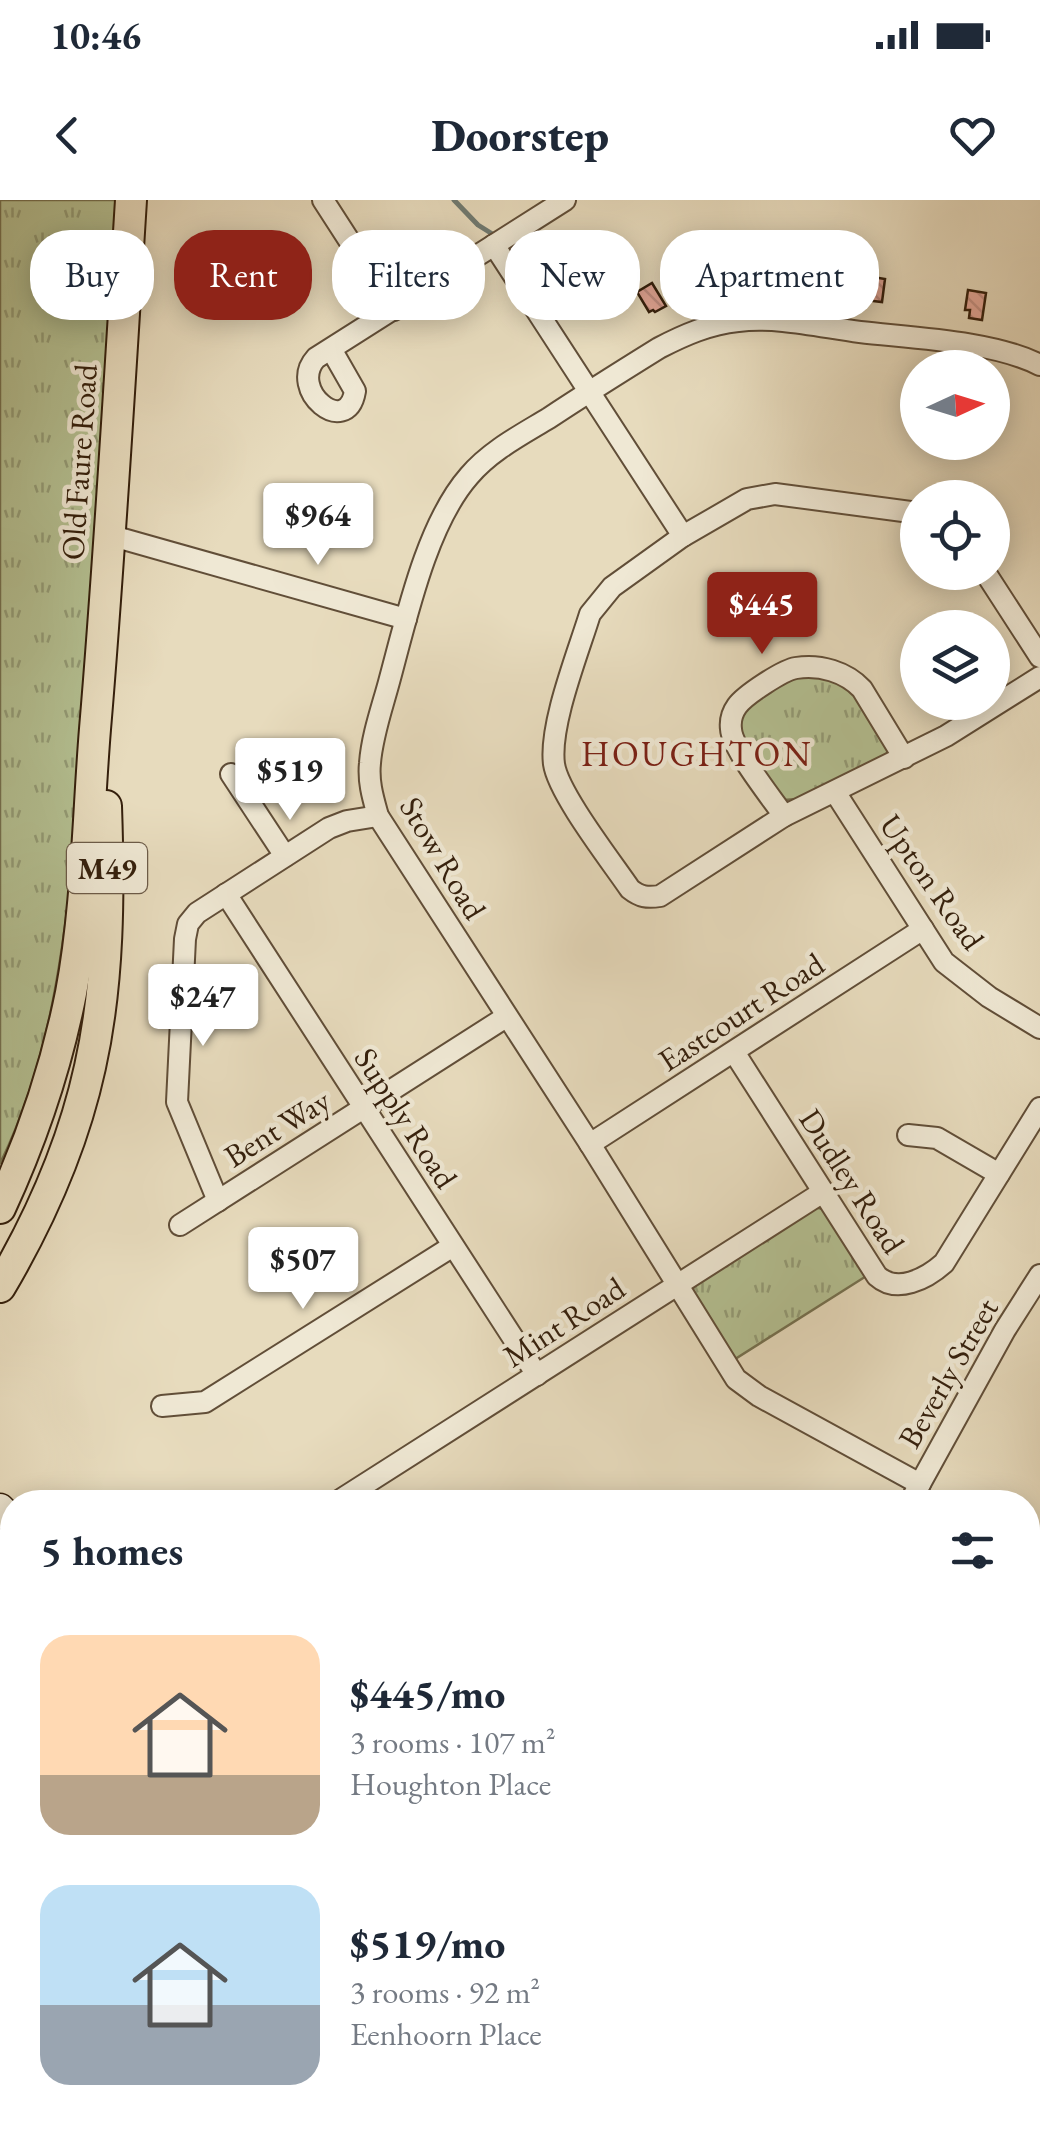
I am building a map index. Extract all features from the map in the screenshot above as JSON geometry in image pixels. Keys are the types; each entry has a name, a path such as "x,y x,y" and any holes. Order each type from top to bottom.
{"main road":[{"name":"Old Faure Road","path":"0,1208 38,1115 71,991 101,668 131,200"},
{"name":"Old Faure Road","path":"0,1287 49,1192 90,1067 102,992 106,908 101,668"}],"street":[{"path":"324,200 343,230"},
{"path":"485,252 555,203"},
{"path":"494,246 683,536"},
{"path":"332,348 378,320"},
{"name":"Stow Road","path":"909,1490 736,1379 378,816 369,768 406,619 437,529 460,487 507,444 588,392 684,335 740,320 988,348 1040,365"},
{"path":"900,510 766,494 737,504 683,536 612,587 590,614 553,735 554,765 630,889 639,896 660,896 784,816 946,736 1040,677"},
{"path":"109,536 406,619"},
{"path":"997,590 1040,657"},
{"path":"784,816 734,744 730,728 741,701 790,670 828,670 855,682 904,758"},
{"path":"232,774 285,856"},
{"name":"Upton Road","path":"835,792 944,962 1040,1028"},
{"path":"218,1201 178,1110 185,931 196,913 329,828 378,816"},
{"name":"Supply Road","path":"226,894 536,1375"},
{"name":"Eastcourt Road","path":"590,1144 923,930"},
{"name":"Bent Way","path":"180,1225 506,1016"},
{"name":"Dudley Road","path":"734,1052 876,1276 896,1285 924,1278 944,1263 1040,1108"},
{"path":"908,1135 937,1138 999,1174"},
{"name":"Mint Road","path":"356,1490 823,1192"},
{"path":"162,1406 205,1402 453,1246"},
{"name":"Beverly Street","path":"916,1490 1040,1275"}],"green space":[{"path":"0,200 117,200 115,230 30,230 30,320 109,320 69,898 41,1053 0,1164"},
{"path":"801,673 849,684 889,748 884,760 797,799 784,800 738,734 743,709"},
{"path":"814,1207 823,1209 868,1275 732,1361 692,1294 694,1285"}],"building":[{"path":"879,278 885,279 879,302"},
{"path":"652,283 660,296 660,309 649,312 640,290"},
{"path":"968,290 986,293 982,320 969,318 970,310 965,310"}],"waterway":[{"path":"454,200 478,225 494,235"}],"district":[{"name":"HOUGHTON","path":"697,753"}]}
